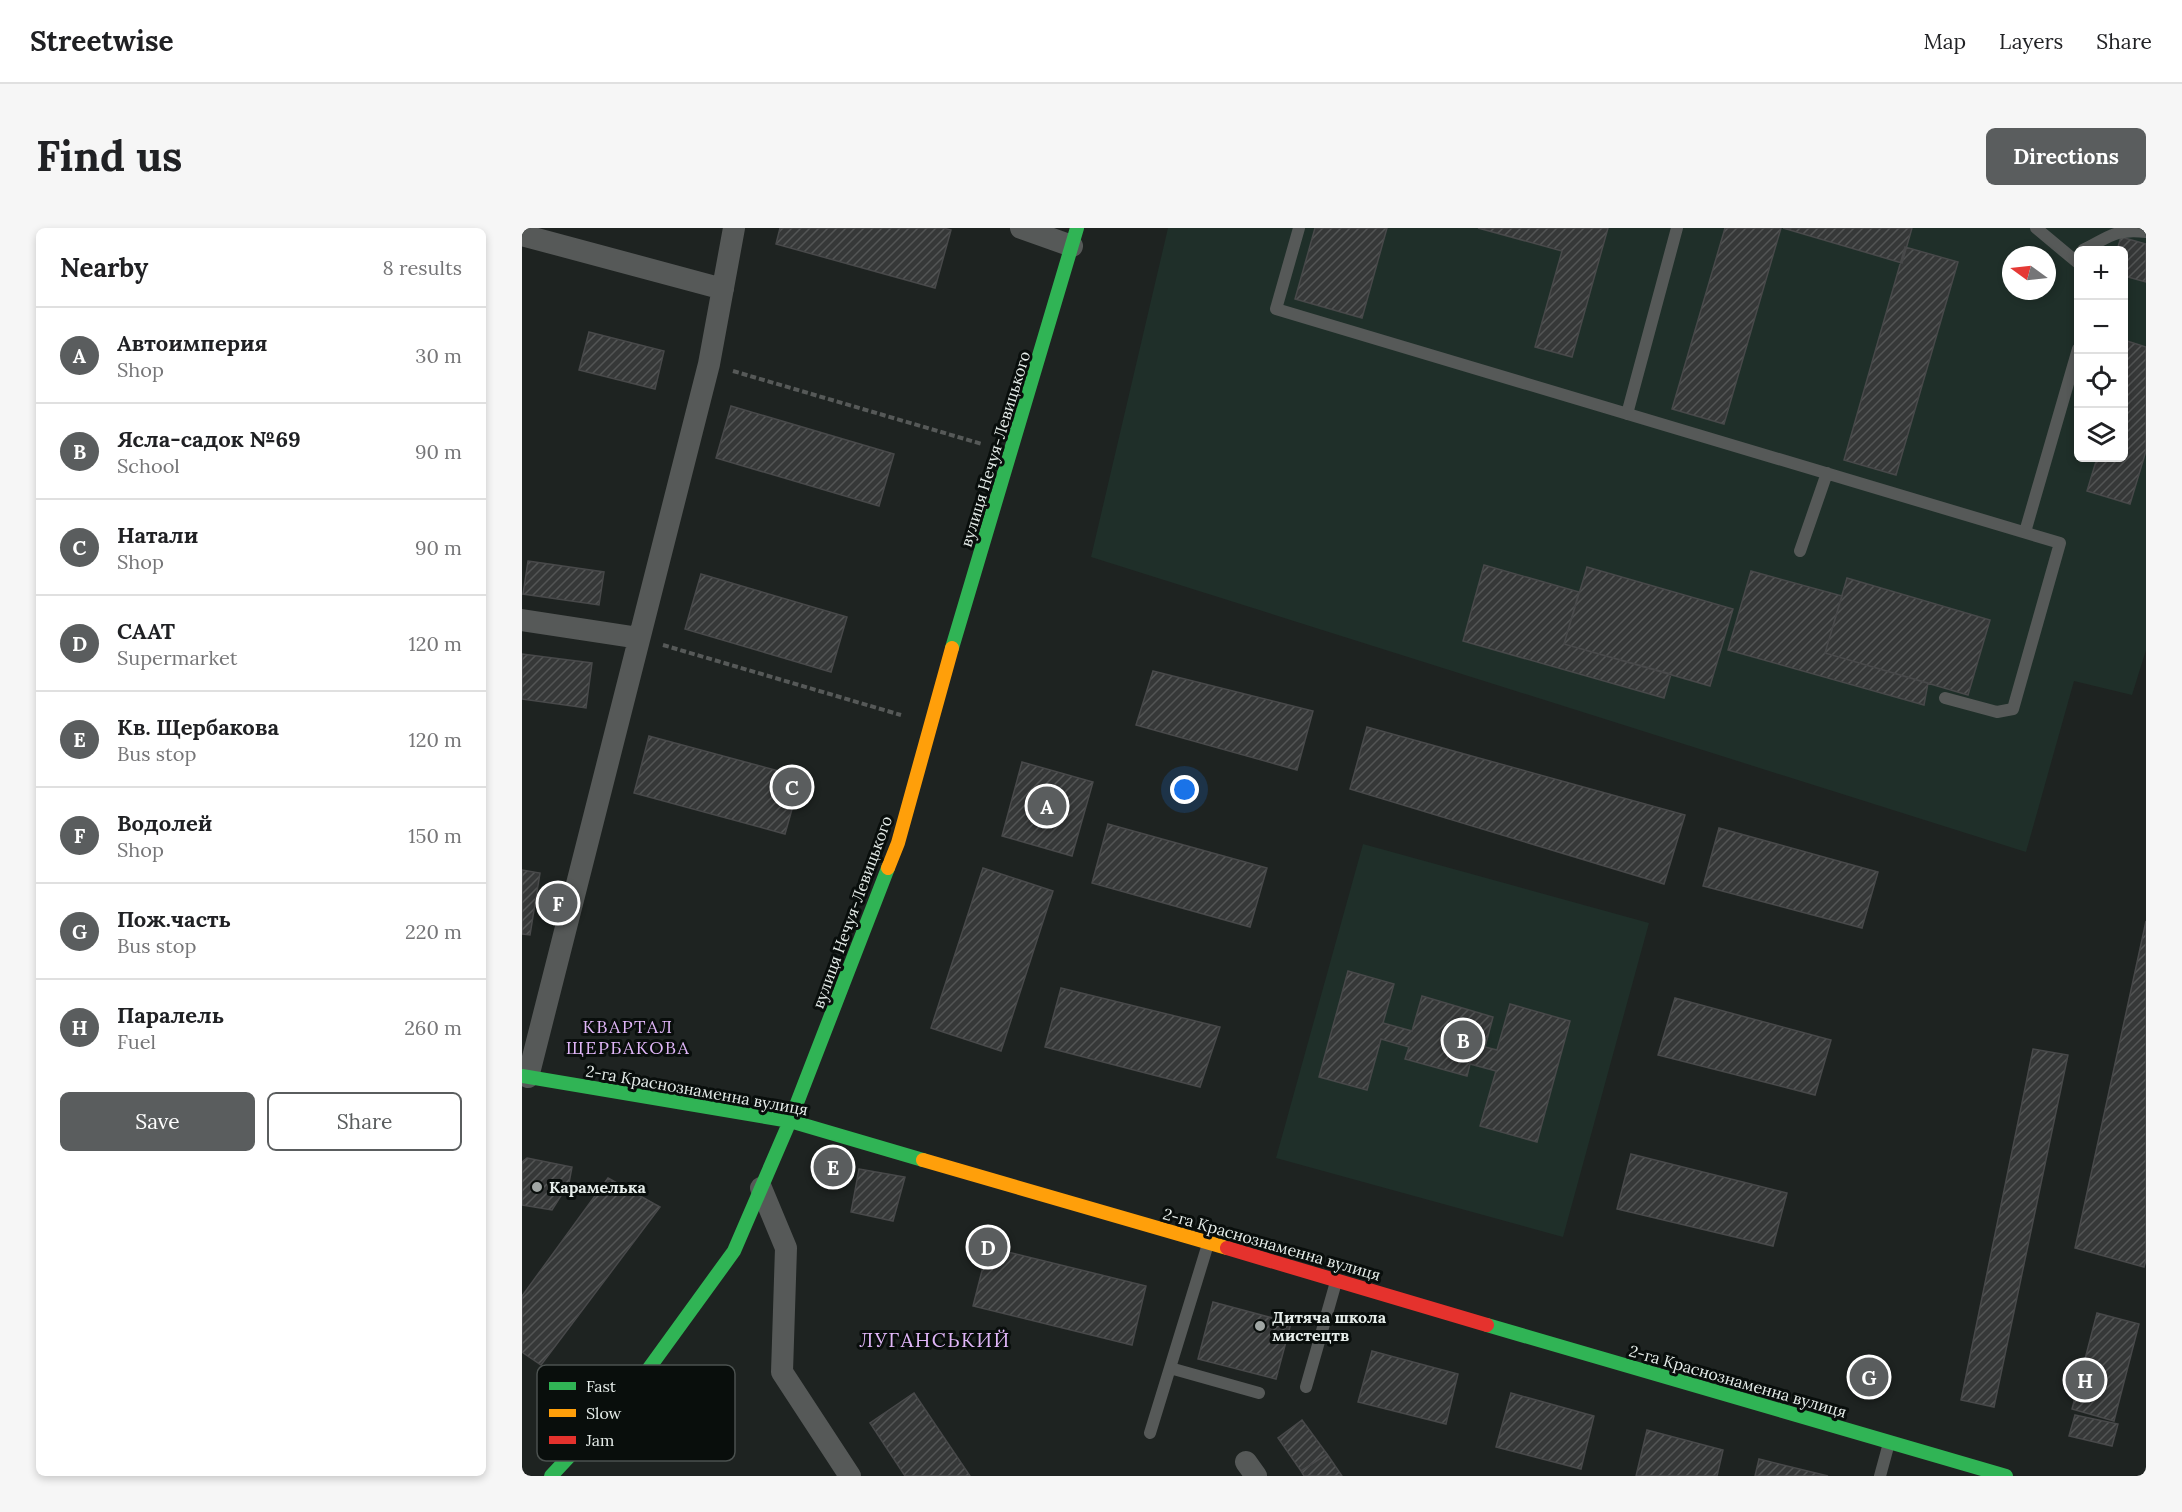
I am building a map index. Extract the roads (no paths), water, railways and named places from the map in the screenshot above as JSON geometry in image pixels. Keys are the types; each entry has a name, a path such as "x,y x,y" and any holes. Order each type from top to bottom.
{"street":[{"path":"525,1076 709,364 734,228"},
{"path":"1021,228 1075,237"},
{"path":"522,234 723,289"},
{"name":"вулиця Нечуя-Левицького","path":"651,1365 734,1251 790,1121 898,843 930,724 1075,237"},
{"path":"522,620 639,638"},
{"name":"2-га Краснознаменна вулиця","path":"525,1076 790,1121 2006,1476"},
{"path":"761,1188 786,1248 782,1372 850,1476"},
{"name":"вулиця Нечуя-Левицького","path":"551,1476 565,1461"}],"lane":[{"path":"1299,228 1276,309 2060,543 2013,709 1997,712 1945,698"},
{"path":"1627,414 1677,228"},
{"path":"2037,228 2074,253"},
{"path":"2092,246 2120,229 2146,232"},
{"path":"2025,532 2078,354"},
{"path":"1800,551 1827,473"},
{"path":"1150,1432 1208,1243"},
{"path":"1306,1387 1336,1280"},
{"path":"1170,1368 1259,1393"},
{"path":"1880,1476 1889,1442"}],"place":[{"name":"Натали","path":"792,787"},
{"name":"Автоимперия","path":"1047,806"},
{"name":"Водолей","path":"558,903"},
{"name":"Ясла-садок №69","path":"1463,1040"},
{"name":"Кв. Щербакова","path":"833,1167"},
{"name":"Карамелька","path":"537,1187"},
{"name":"СААТ","path":"988,1247"},
{"name":"Дитяча школа мистецтв","path":"1260,1326"},
{"name":"Пож.часть","path":"1869,1377"},
{"name":"Паралель","path":"2085,1380"}],"district":[{"name":"КВАРТАЛ ЩЕРБАКОВА","path":"628,1036"},
{"name":"ЛУГАНСЬКИЙ","path":"935,1339"}]}
